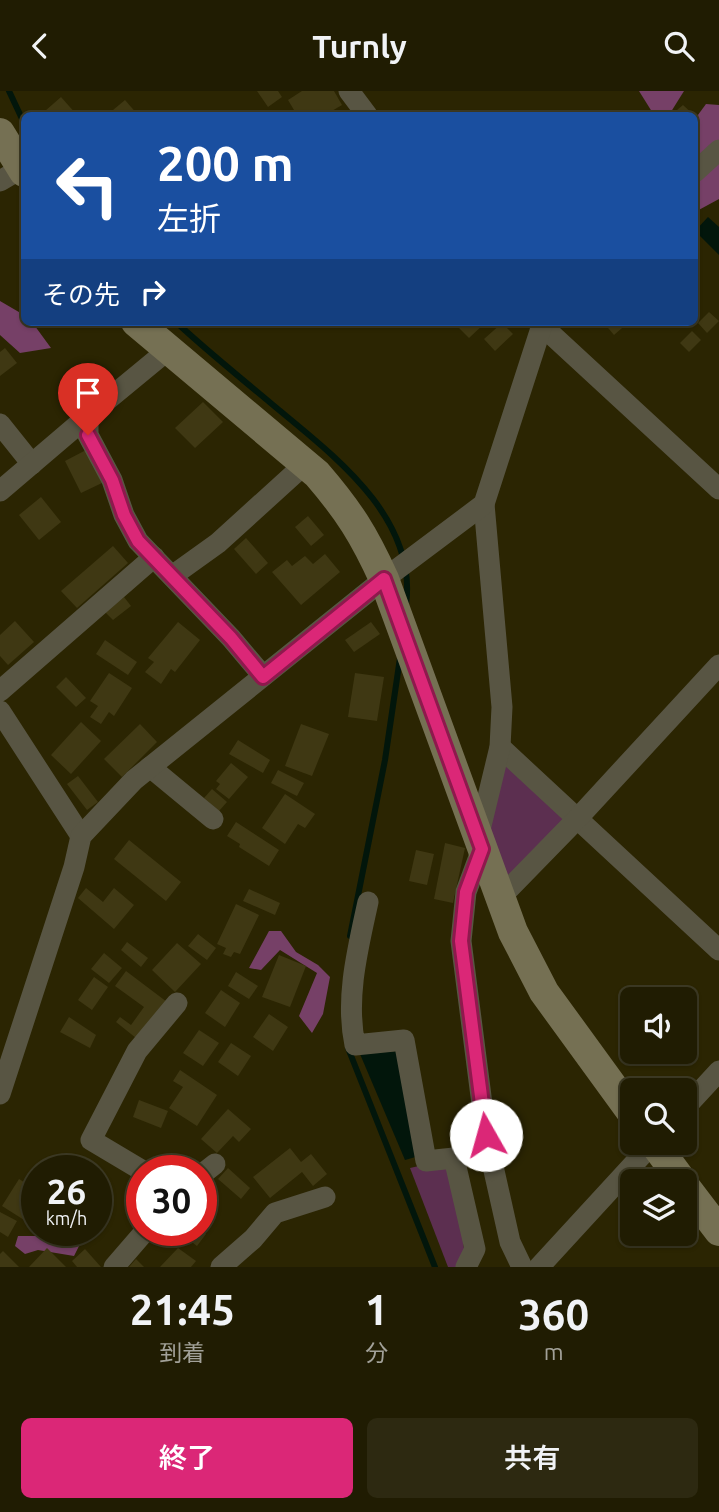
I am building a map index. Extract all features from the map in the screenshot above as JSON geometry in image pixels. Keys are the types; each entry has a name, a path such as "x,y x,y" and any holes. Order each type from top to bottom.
{"street":[{"path":"348,91 365,112"},
{"path":"0,133 15,173"},
{"path":"698,169 719,150"},
{"path":"141,326 305,464 342,502 365,536 384,579 513,932 544,992 620,1096"},
{"path":"522,1267 510,1242 486,1135 461,941 466,892 480,843 500,747 502,707 484,505 540,326"},
{"path":"544,326 719,489"},
{"path":"0,491 168,350"},
{"path":"88,416 88,435 112,480 124,515 138,541 231,638 263,677"},
{"path":"0,424 32,464"},
{"path":"172,576 218,543 305,464"},
{"path":"0,1094 74,867 81,837 134,780 384,579 484,505"},
{"path":"0,691 154,558"},
{"path":"500,898 719,665"},
{"path":"0,711 81,837"},
{"path":"500,747 719,950"},
{"path":"150,767 213,819"},
{"path":"368,901 357,951 351,1003 355,1045 404,1040 425,1161 454,1158 475,1249 466,1267"},
{"path":"126,1160 91,1140 137,1051 177,1003"},
{"path":"697,1095 719,1071"},
{"path":"539,1267 642,1155"},
{"path":"221,1267 253,1239 275,1213 325,1197"},
{"path":"697,1202 719,1231"},
{"path":"114,1267 132,1246"}],"shaded area":[{"path":"639,91 684,91 671,112 652,112"},
{"path":"706,104 719,105 719,150 698,169 698,115"},
{"path":"719,156 719,199 698,210 698,181"},
{"path":"708,217 719,227 719,255 698,234 698,228"},
{"path":"0,301 21,313 21,326 35,326 51,348 20,353 0,335"},
{"path":"506,754 577,819 500,898 478,838"},
{"path":"269,931 281,931 296,952 318,965 330,977 323,1014 312,1033 299,1016 317,973 280,950 261,970 249,968"},
{"path":"398,1051 419,1156 405,1160 360,1054"},
{"path":"454,1158 466,1267 448,1267 410,1168"},
{"path":"18,1236 21,1236 21,1246 79,1246 74,1256 38,1250 25,1254 15,1246"}],"building":[{"path":"257,91 278,91 282,97 268,107"},
{"path":"302,91 334,91 342,105 330,112 295,112 288,100"},
{"path":"61,97 74,112 46,112"},
{"path":"125,100 135,112 111,112"},
{"path":"683,105 691,112 675,112"},
{"path":"709,312 719,321 707,333 698,323"},
{"path":"457,326 482,326 469,338"},
{"path":"499,326 505,326 513,334 495,351 484,339"},
{"path":"606,326 624,326 614,335"},
{"path":"692,331 701,340 689,352 680,343"},
{"path":"5,348 17,363 0,376 0,352"},
{"path":"203,402 223,422 195,448 175,428"},
{"path":"86,450 102,483 81,493 65,461"},
{"path":"41,497 61,522 39,540 19,515"},
{"path":"308,516 324,535 311,546 295,527"},
{"path":"246,538 268,563 256,574 234,549"},
{"path":"113,546 128,563 77,608 61,591"},
{"path":"325,554 340,572 301,605 272,572 287,560 292,566 305,556 313,564"},
{"path":"124,597 131,606 113,620 105,612"},
{"path":"15,621 34,642 8,665 0,656 0,635"},
{"path":"178,622 200,640 175,672 171,669 161,684 145,672 154,662 148,658"},
{"path":"371,622 380,634 354,652 345,640"},
{"path":"105,640 137,662 128,675 96,654"},
{"path":"109,673 132,688 114,716 109,712 101,724 90,717 98,706 90,701"},
{"path":"355,673 384,677 377,721 348,717"},
{"path":"66,677 86,698 76,707 56,687"},
{"path":"81,722 101,741 71,774 51,755"},
{"path":"140,724 157,742 122,777 104,759"},
{"path":"301,724 329,734 312,776 285,766"},
{"path":"238,740 270,760 263,773 229,754"},
{"path":"231,763 248,777 229,799 216,789 220,784 216,781"},
{"path":"278,770 304,783 297,796 271,783"},
{"path":"78,776 98,802 87,810 67,784"},
{"path":"212,789 227,802 219,811 204,798"},
{"path":"285,794 315,814 305,828 298,824 285,844 262,828"},
{"path":"236,822 279,850 269,866 227,836"},
{"path":"129,840 181,882 166,901 114,859"},
{"path":"445,843 465,848 453,903 434,899"},
{"path":"416,850 434,854 427,885 409,881"},
{"path":"86,888 103,902 114,888 134,905 114,929 78,898"},
{"path":"249,889 280,903 275,915 243,901"},
{"path":"236,904 259,915 240,954 234,952 231,957 223,954 226,948 217,944"},
{"path":"198,934 216,948 207,960 188,946"},
{"path":"127,942 148,958 141,967 121,950"},
{"path":"177,943 201,964 175,992 152,970"},
{"path":"104,953 122,968 109,983 91,969"},
{"path":"279,955 306,966 290,1007 262,997"},
{"path":"126,971 167,1002 136,1038 116,1022 120,1017 131,1025 144,1007 115,986"},
{"path":"236,972 258,986 249,999 228,986"},
{"path":"94,977 108,987 92,1010 78,1000"},
{"path":"221,990 240,1003 225,1027 205,1013"},
{"path":"269,1014 288,1027 273,1051 253,1037"},
{"path":"69,1017 96,1035 90,1048 60,1032"},
{"path":"199,1030 219,1043 203,1066 183,1053"},
{"path":"231,1043 251,1056 238,1076 218,1062"},
{"path":"180,1070 217,1095 197,1126 169,1108 183,1087 173,1081"},
{"path":"139,1100 168,1111 161,1128 133,1117"},
{"path":"228,1109 251,1129 239,1142 233,1136 217,1153 201,1139"},
{"path":"290,1148 301,1162 311,1154 327,1174 313,1186 302,1172 270,1198 253,1177"},
{"path":"228,1168 250,1188 241,1199 218,1179"},
{"path":"19,1179 21,1180 21,1218 2,1206"},
{"path":"0,1212 17,1221 8,1237 0,1232"},
{"path":"47,1248 66,1267 29,1267"},
{"path":"178,1248 196,1261 191,1267 160,1267"},
{"path":"85,1249 101,1267 77,1267 72,1261"},
{"path":"3,1251 19,1267 0,1267 0,1254"},
{"path":"136,1259 144,1267 129,1267"}],"waterway":[{"path":"9,91 21,117"},
{"path":"180,326 321,445 366,491 385,516 399,544 406,573 406,605"},
{"path":"350,936 385,760 400,658"},
{"path":"348,1048 435,1267"}],"route":[{"path":"88,435 112,480 124,515 138,541 231,638 263,677 384,579 482,849 466,892 461,941 486,1135"}]}
